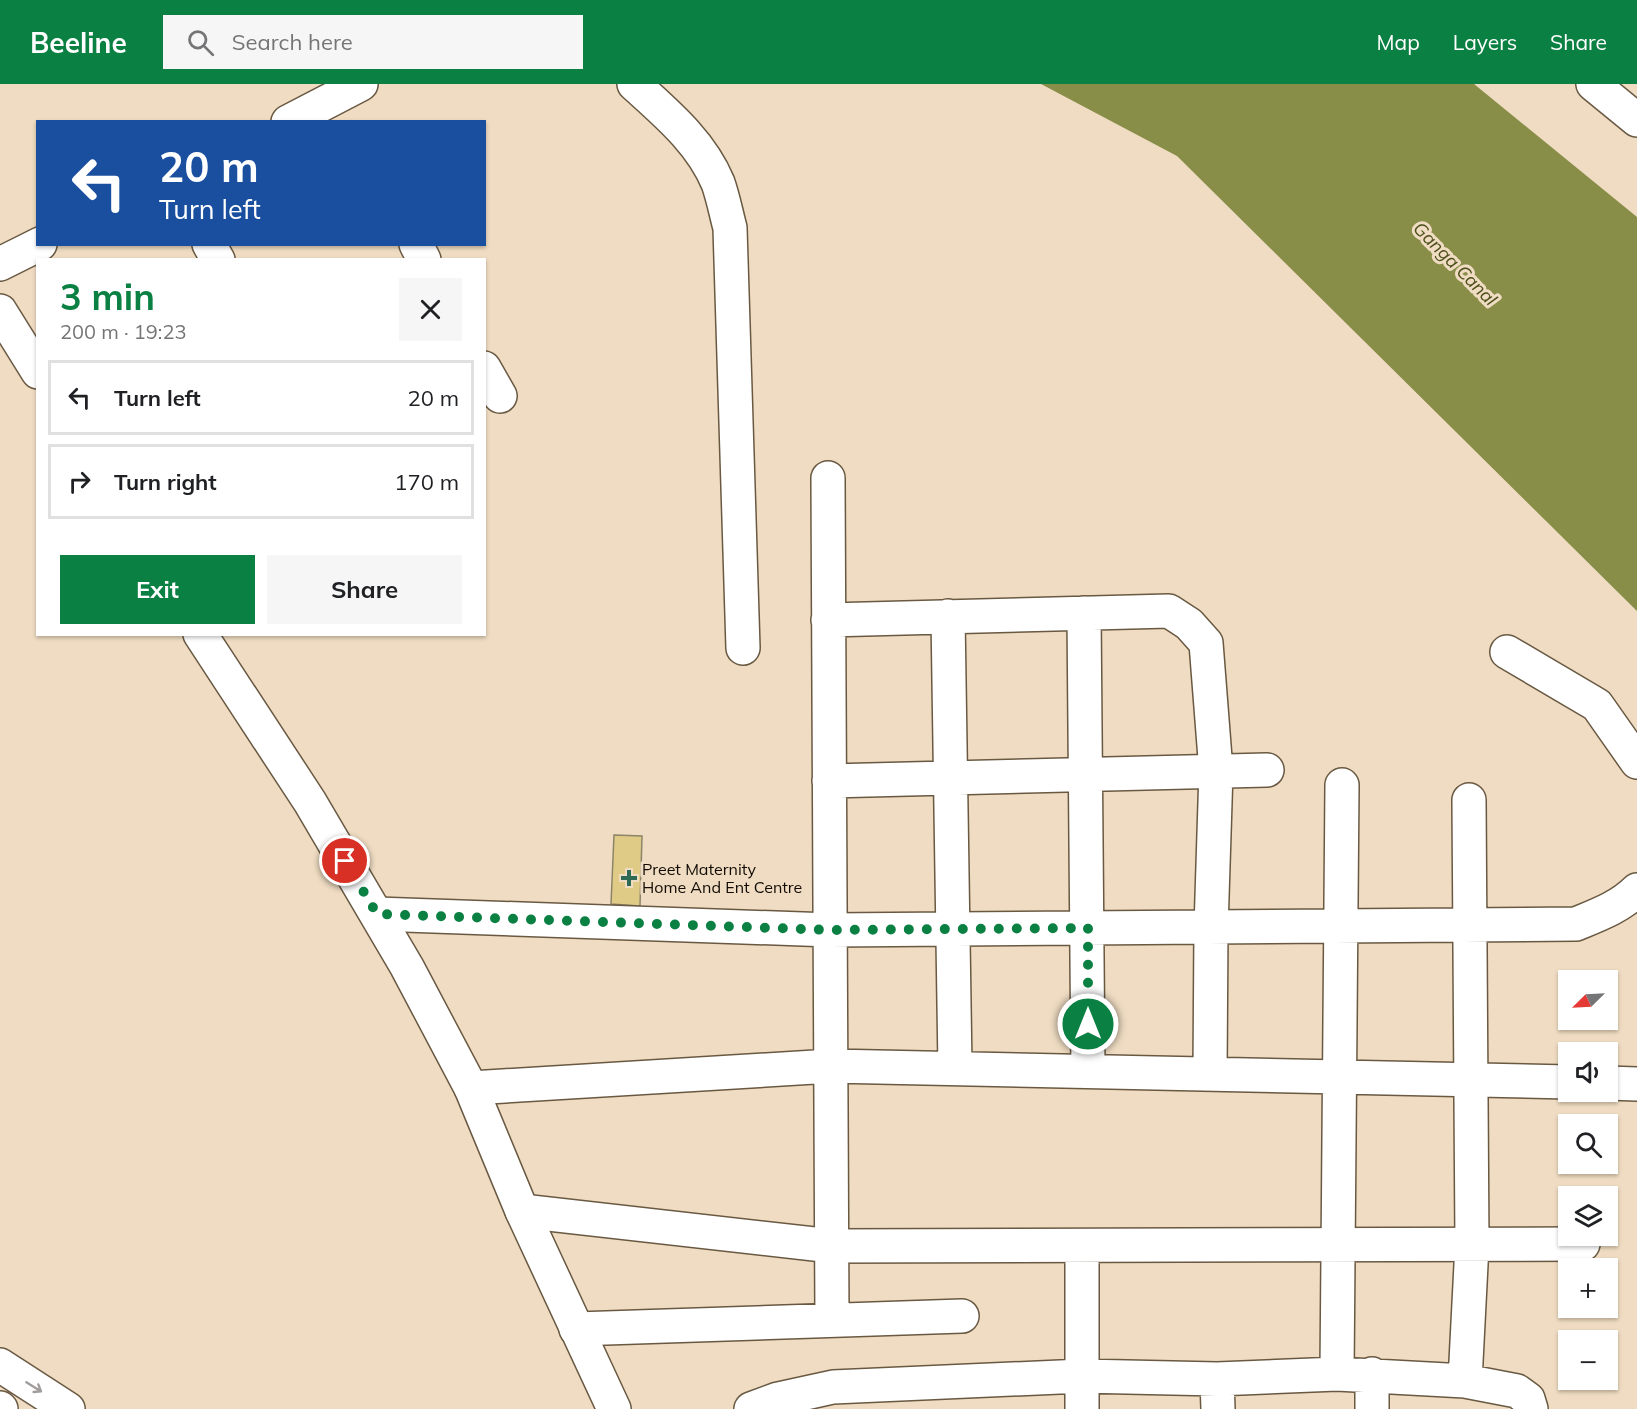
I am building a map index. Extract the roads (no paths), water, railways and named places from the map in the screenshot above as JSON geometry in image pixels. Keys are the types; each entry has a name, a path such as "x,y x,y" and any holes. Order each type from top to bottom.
{"street":[{"path":"634,84 675,122 696,146 717,182 730,228 743,648"},
{"path":"1593,84 1637,120"},
{"path":"294,120 348,101"},
{"path":"0,264 36,246"},
{"path":"0,311 36,369"},
{"path":"486,372 500,396"},
{"path":"828,478 832,1320"},
{"path":"828,620 1169,611 1190,624 1206,643 1216,771 1211,928 1210,1074"},
{"path":"1084,613 1088,1071"},
{"path":"948,616 955,1068"},
{"path":"201,636 310,802 407,967 471,1088 522,1210 614,1409"},
{"path":"1507,652 1597,705 1637,762"},
{"path":"829,781 1267,770"},
{"path":"1337,1374 1342,785"},
{"path":"1465,1381 1472,1245 1469,800"},
{"path":"377,914 830,930 1576,924 1602,914 1626,900 1637,890"},
{"path":"471,1088 831,1066 1558,1082"},
{"path":"1618,1083 1637,1084"},
{"path":"522,1210 832,1246 1558,1244"},
{"path":"1082,1246 1082,1409"},
{"path":"576,1329 962,1316"},
{"path":"0,1365 68,1409"},
{"path":"751,1409 778,1399 833,1387 1082,1376 1218,1394 1337,1374 1372,1374 1465,1381 1517,1391 1528,1400 1531,1409"},
{"path":"1372,1374 1372,1409"}],"water":[{"name":"Ganga Canal","path":"1041,84 1474,84 1637,217 1637,611 1177,156"}],"place":[{"name":"Preet Maternity Home And Ent Centre","path":"629,878"}]}
